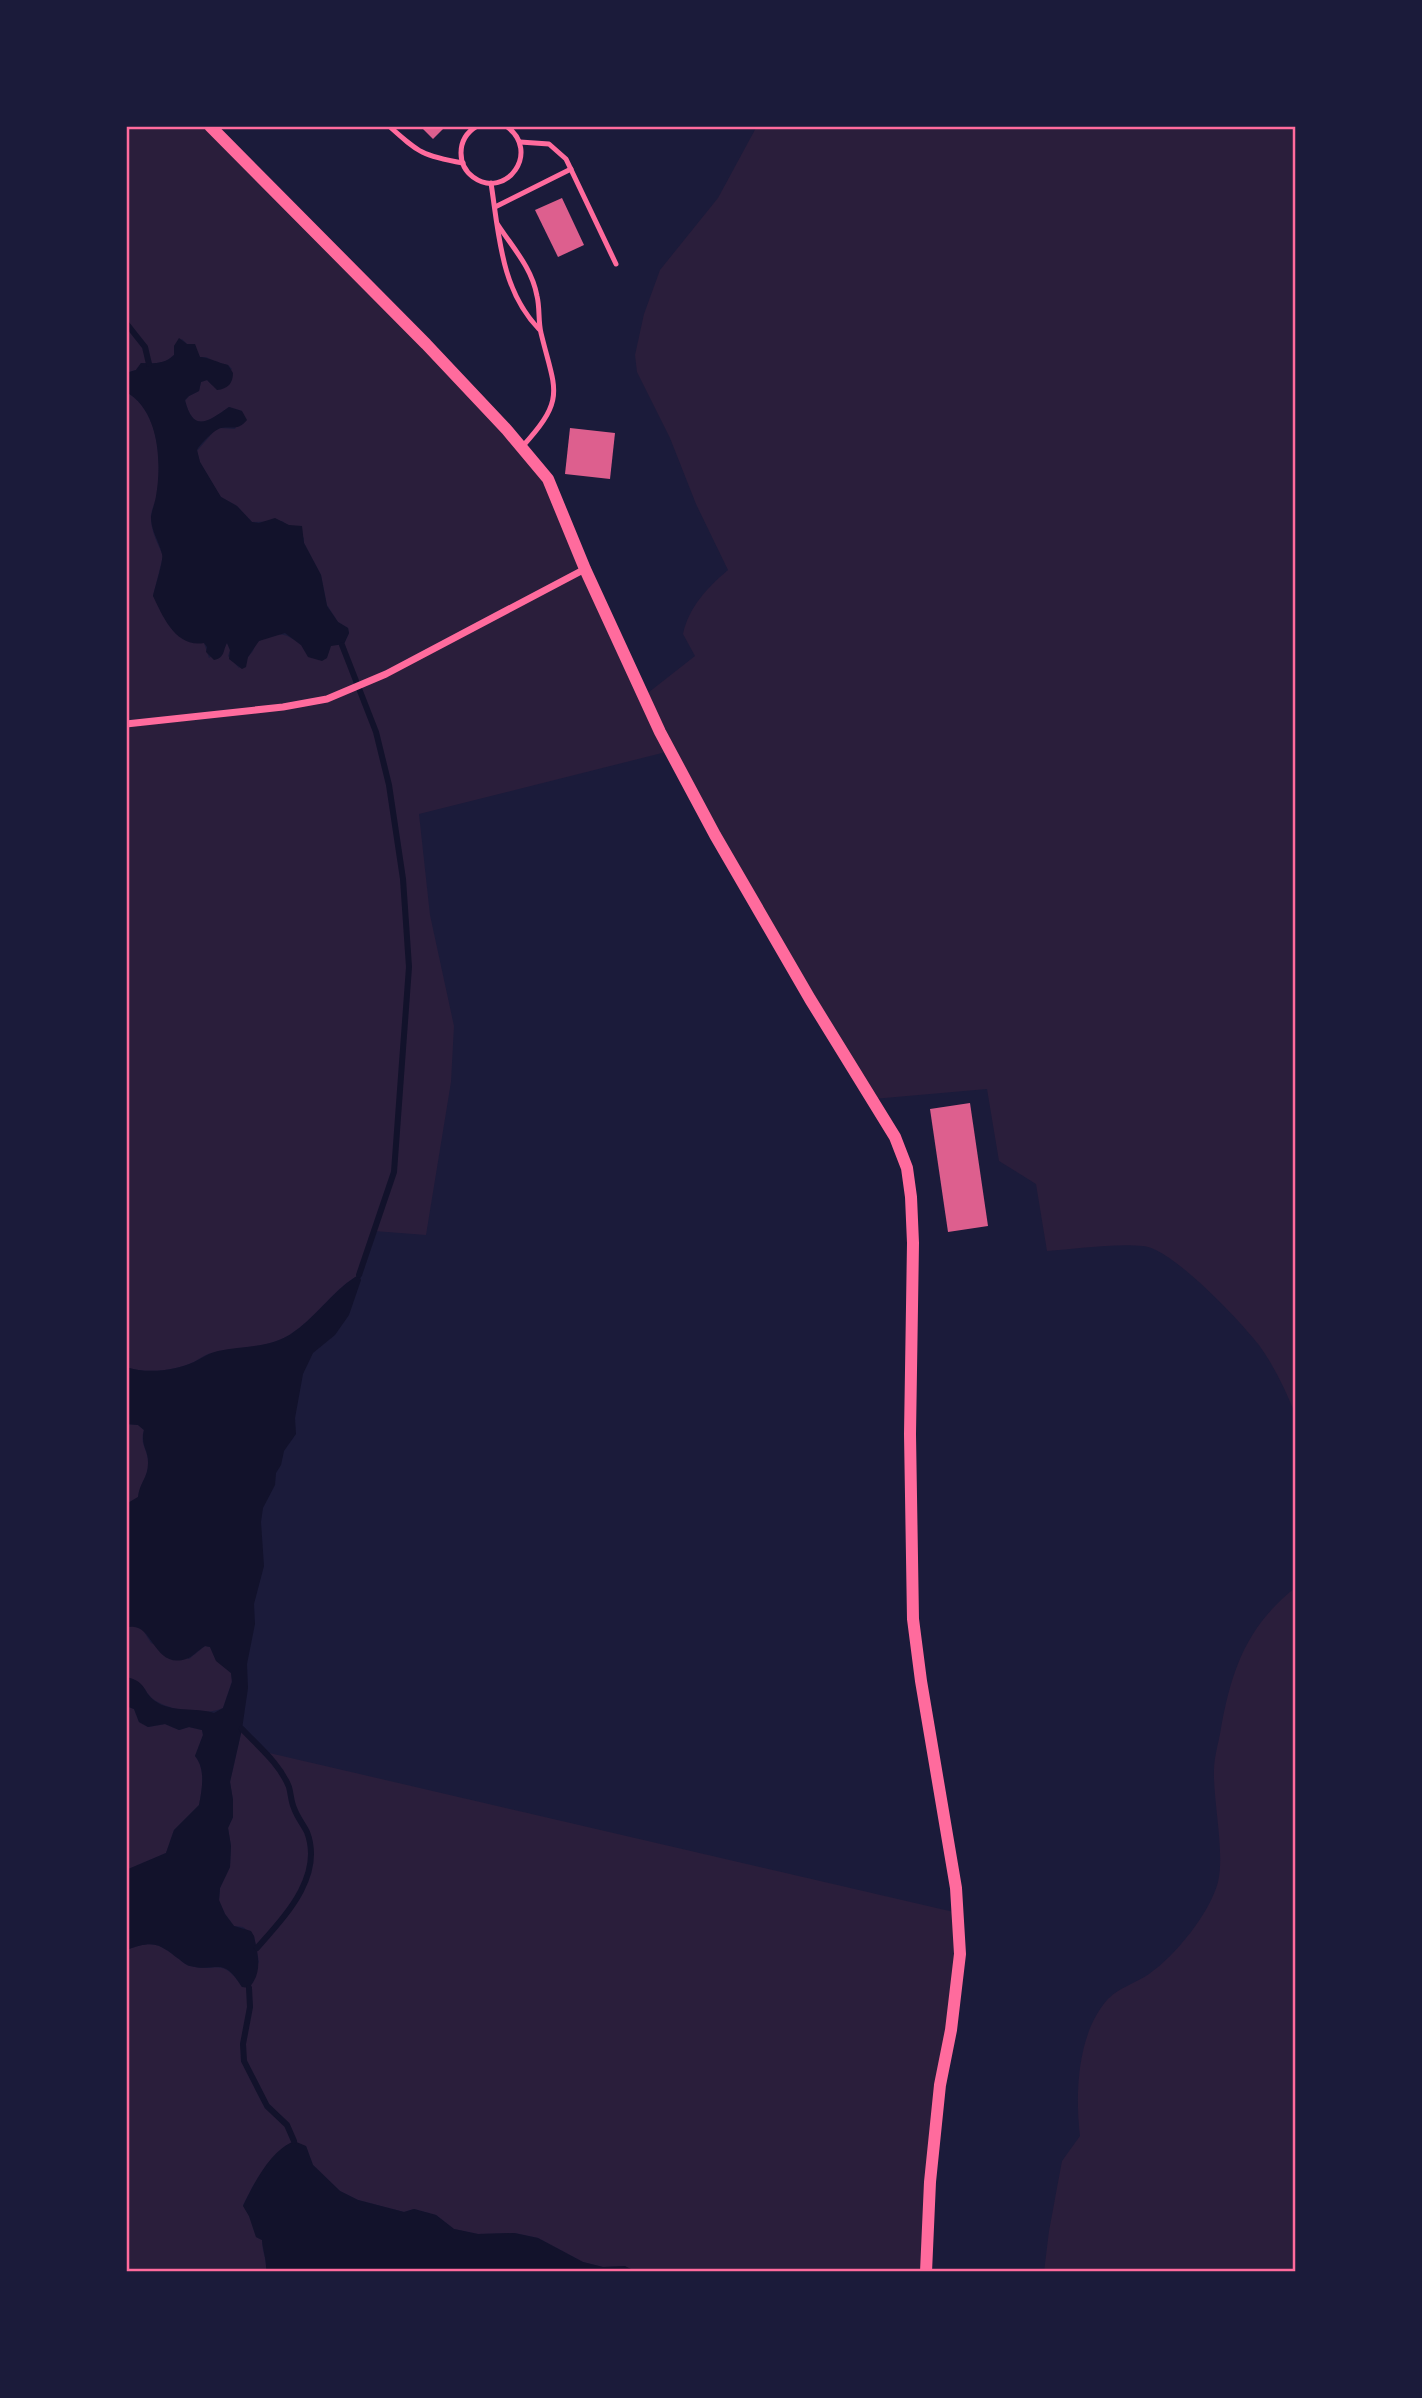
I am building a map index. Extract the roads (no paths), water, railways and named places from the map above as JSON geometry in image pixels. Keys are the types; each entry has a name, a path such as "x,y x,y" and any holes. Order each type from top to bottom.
{"street":[{"path":"210,126 426,344 522,447 548,479 585,569 660,732 715,835 895,1137 907,1168 913,1243 910,1447 913,1619 956,1888 960,1954 951,2030 940,2085 929,2182 926,2272"},
{"path":"126,724 284,707 327,699 386,674 585,569"}],"lane":[{"path":"389,126 414,148 430,157 463,163"},
{"path":"477,126 463,141 463,163 471,175 491,183 505,179 516,170 521,156 517,135 506,126"},
{"path":"520,142 549,144 561,152 616,264"},
{"path":"495,207 571,169"},
{"path":"491,183 505,271 526,316 540,330"},
{"path":"498,225 523,258 537,292 540,330 553,372 554,395 546,418 522,447"}],"waterway":[{"path":"126,323 145,347 149,364"},
{"path":"342,645 376,732 389,785 403,879 409,967 394,1172 359,1275"},
{"path":"242,1729 268,1756 285,1779 295,1811 307,1832 311,1849 306,1880 298,1895 279,1923 257,1948"},
{"path":"249,1988 250,2007 243,2044 244,2061 267,2106 287,2125 294,2141"}]}
